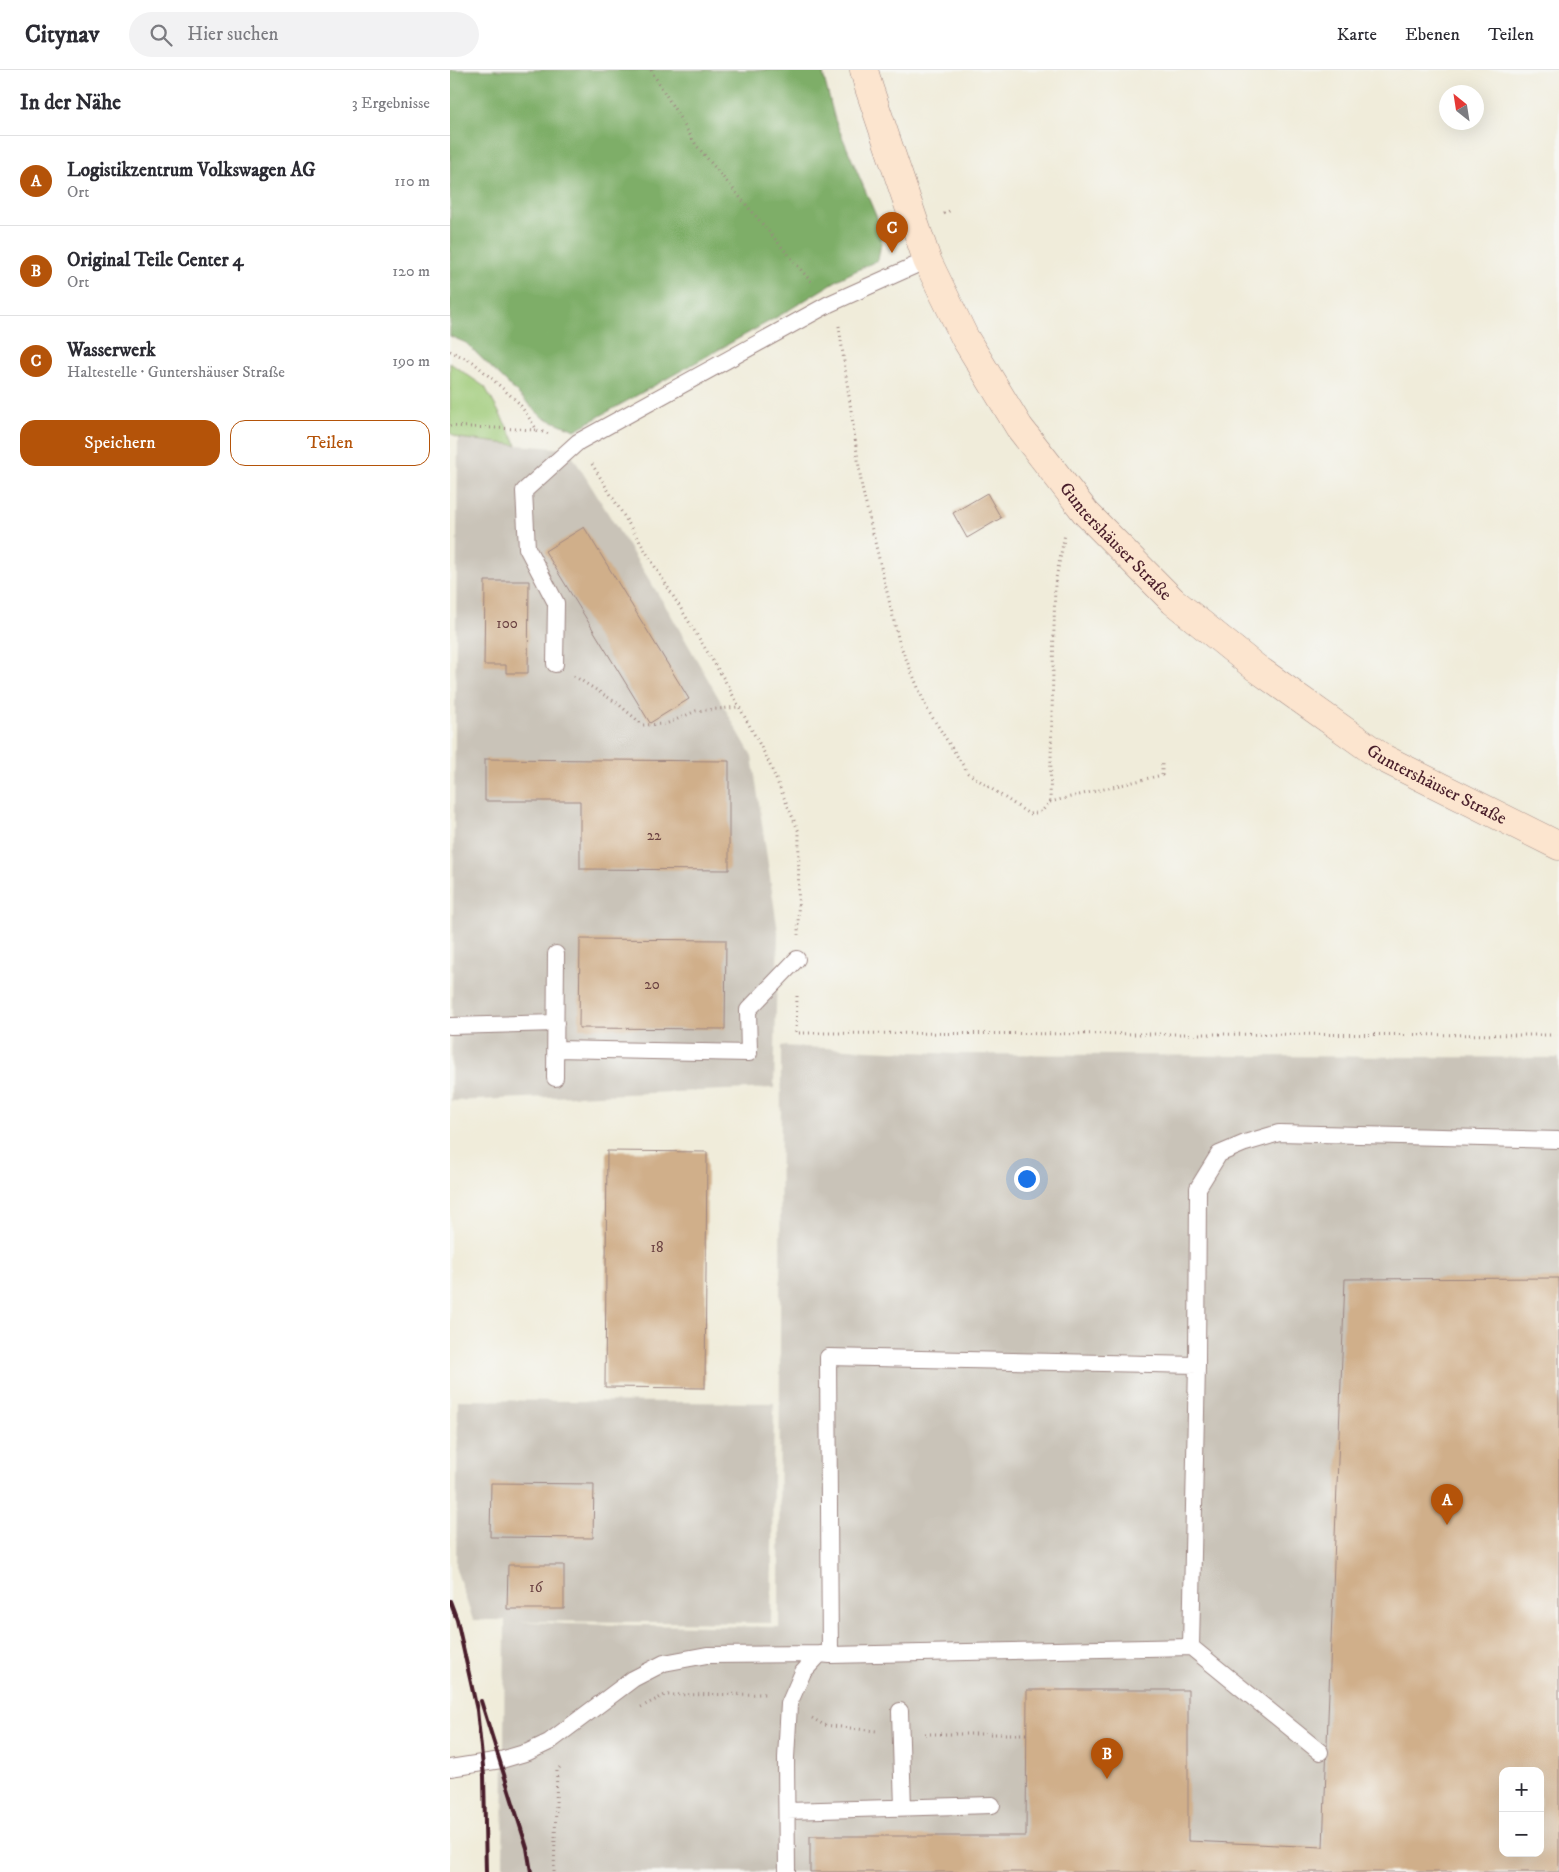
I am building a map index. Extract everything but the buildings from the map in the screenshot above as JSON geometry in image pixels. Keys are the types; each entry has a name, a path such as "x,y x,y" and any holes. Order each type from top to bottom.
{"street":[{"name":"Guntershäuser Straße","path":"864,70 927,260 965,338 1019,427 1086,513 1173,601 1255,667 1375,753 1391,763 1559,846"}],"lane":[{"path":"555,664 556,603 527,548 524,491 578,442 829,304 927,260"},
{"path":"555,1078 556,954"},
{"path":"556,1049 749,1053 748,1010 797,959"},
{"path":"450,1026 556,1023"},
{"path":"1191,1647 1198,1188 1219,1154 1245,1143 1278,1133 1559,1140"},
{"path":"825,1654 828,1357 1196,1365"},
{"path":"450,1768 501,1760 528,1752 549,1742 633,1679 664,1663 706,1655 1191,1647 1320,1752"},
{"path":"787,1872 786,1758 789,1704 803,1672 825,1654"},
{"path":"900,1711 903,1808"},
{"path":"787,1812 992,1804"}],"path":[{"path":"650,70 696,146 837,312 864,498 899,642 927,709 968,773 1029,814 1041,812 1050,802 1162,774 1162,763"},
{"path":"450,351 473,362 519,404 537,430"},
{"path":"450,426 537,430 578,442 739,706 766,756 799,832 796,1033 1559,1035"},
{"path":"1050,802 1055,582 1065,530 1086,513"},
{"path":"555,664 617,703 642,725 666,724 696,711 739,706"},
{"path":"635,1710 665,1695 724,1694"},
{"path":"554,1872 557,1770 565,1764"}],"shaded area":[{"path":"458,438 568,449 671,615 752,756 778,932 774,1088 451,1101"},
{"path":"781,1046 955,1054 1559,1058 1559,1872 503,1872 505,1620 473,1620 456,1569 458,1400 774,1403 771,1623 519,1621 564,1624 779,1627"}],"green space":[{"path":"450,70 822,70 835,120 883,232 878,260 841,278 784,313 575,430 542,417 466,343 450,336"},
{"path":"450,363 485,387 517,445 458,438 450,433"}],"railway":[{"path":"450,1601 457,1620 477,1710 484,1776 486,1872"},
{"path":"481,1701 527,1848 531,1872"}],"place":[{"name":"Wasserwerk","path":"892,253"},
{"name":"Logistikzentrum Volkswagen AG","path":"1447,1525"},
{"name":"Original Teile Center 4","path":"1107,1779"}]}
